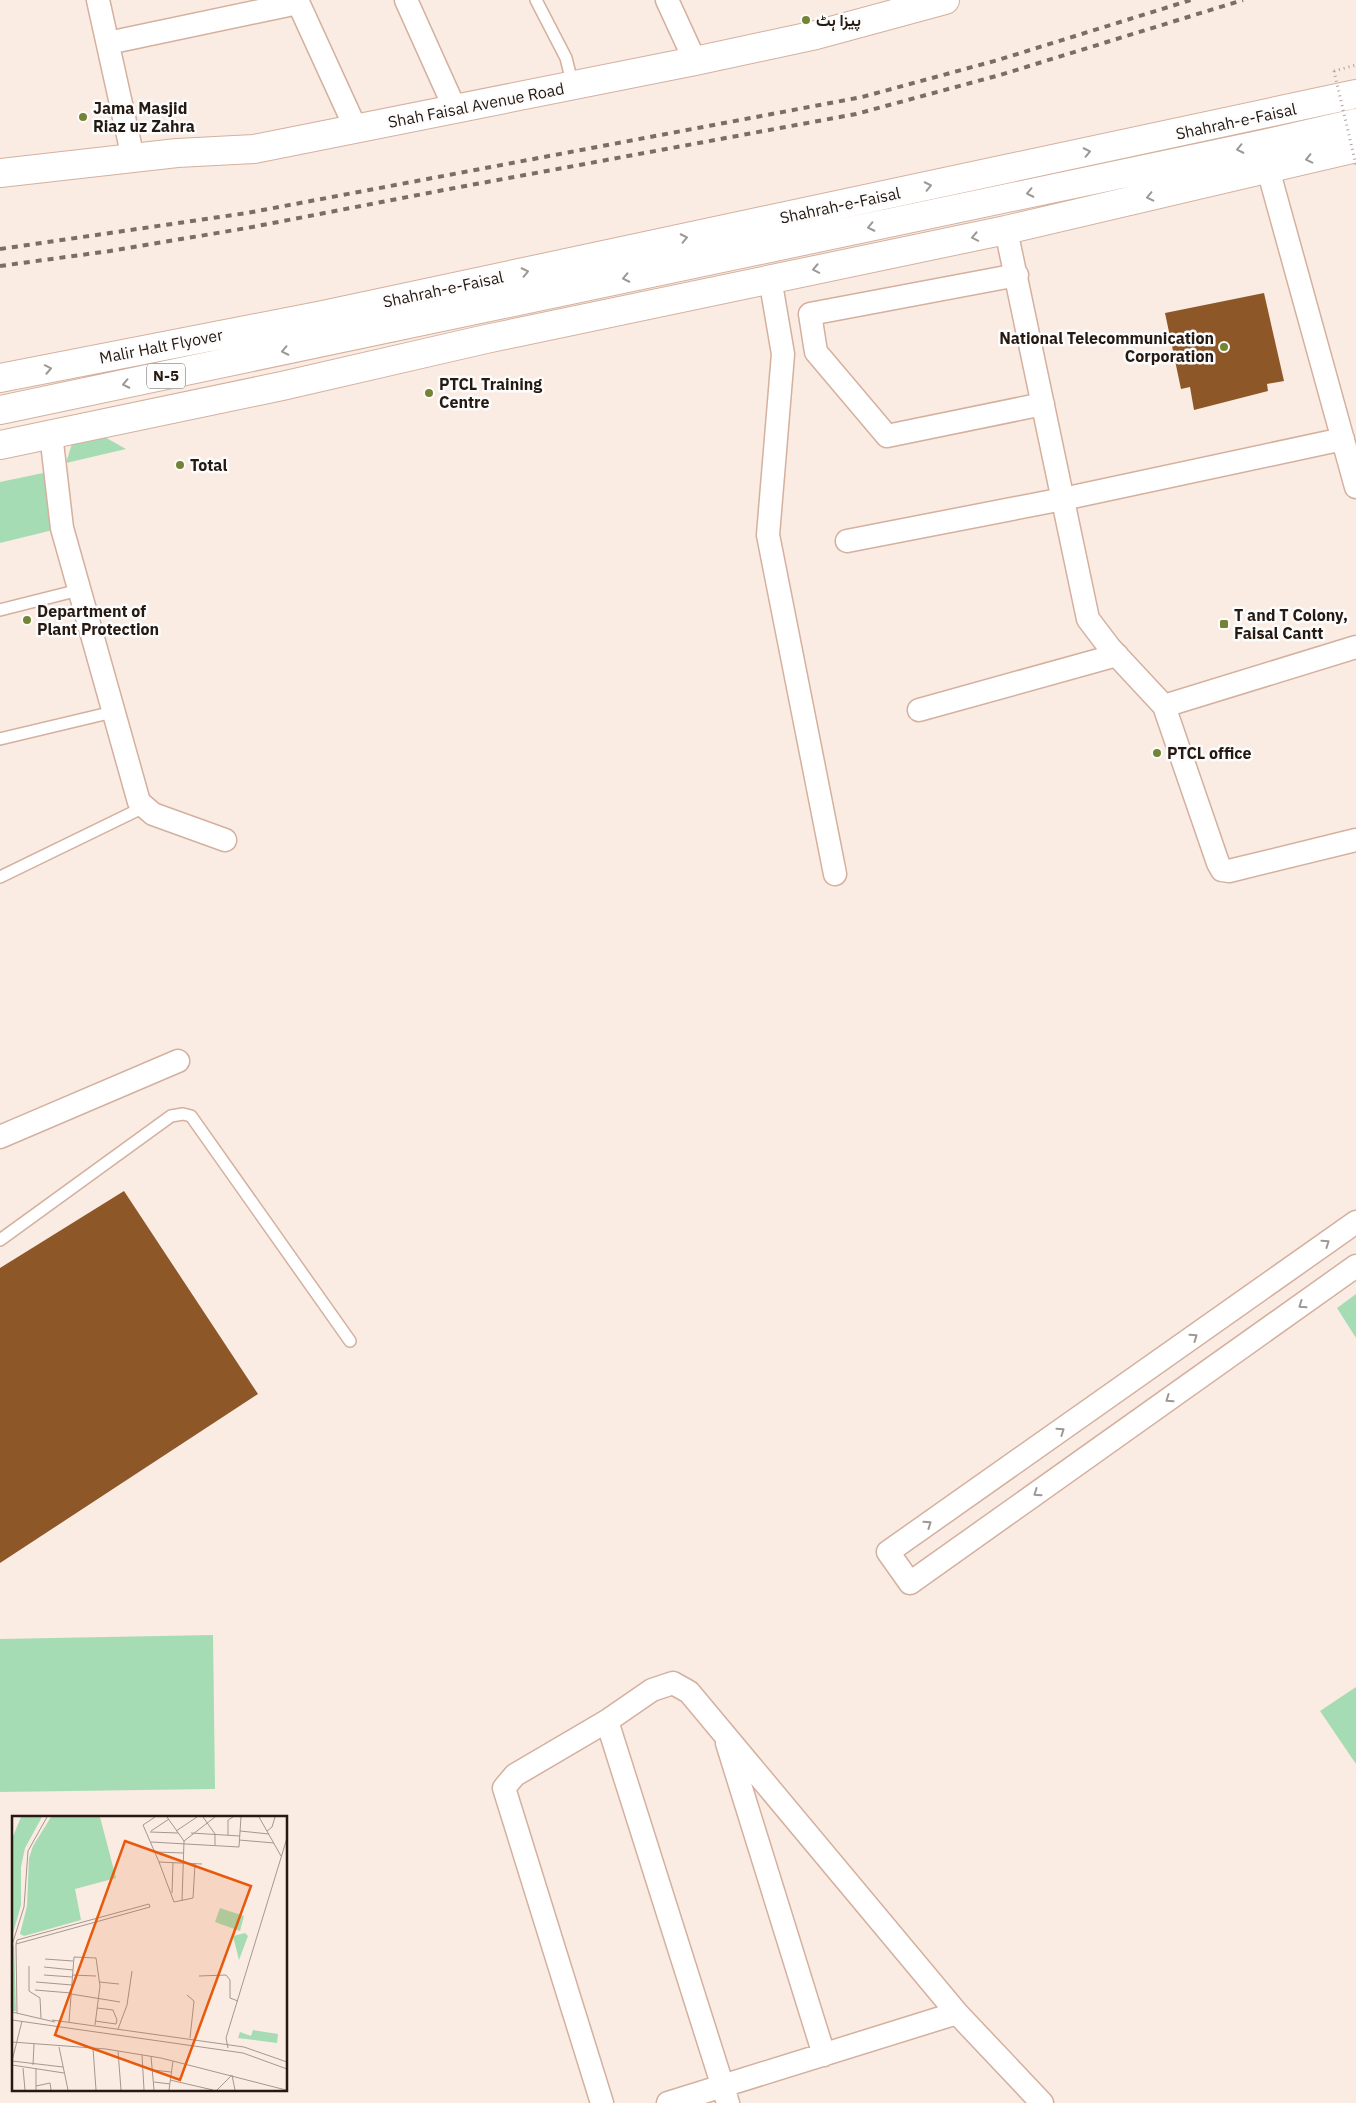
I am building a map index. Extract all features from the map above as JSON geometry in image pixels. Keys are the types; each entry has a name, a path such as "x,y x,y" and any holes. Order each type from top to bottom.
{"main road":[{"name":"Shah Faisal Avenue Road","path":"0,173 177,153 254,149 573,86 816,35 943,0"},
{"name":"Shahrah-e-Faisal","path":"323,315 1356,94"},
{"name":"Shahrah-e-Faisal","path":"333,342 601,283 1356,123"},
{"path":"0,445 282,386 486,338 1006,230 1356,148"},
{"name":"Malir Halt Flyover","path":"0,378 323,315"},
{"name":"Malir Halt Flyover","path":"0,410 333,342"}],"street":[{"path":"98,0 133,158"},
{"path":"406,0 455,109"},
{"path":"667,0 695,61"},
{"path":"108,43 297,2 356,129"},
{"path":"1268,169 1349,449 1356,487"},
{"path":"1006,230 1088,619 1116,655 1164,706 1218,864 1222,870 1230,871 1356,840"},
{"path":"1017,275 810,314 816,352 887,436 1043,404"},
{"path":"770,278 783,354 768,535 835,874"},
{"path":"51,434 62,528 136,793 144,807 153,814 225,840"},
{"path":"847,541 1063,499 1349,449"},
{"path":"1164,706 1356,647"},
{"path":"919,710 1116,655"},
{"path":"0,1137 178,1062"},
{"path":"1356,1222 888,1552 910,1582 1356,1266"},
{"path":"1125,1386 1146,1415"},
{"path":"602,2103 504,1788 515,1775 607,1721 652,1690 673,1683 689,1692 1032,2101"},
{"path":"607,1721 725,2095"},
{"path":"724,1734 824,2055"},
{"path":"668,2103 725,2095 824,2055 957,2013"}],"lane":[{"path":"536,0 566,58 573,86"},
{"path":"0,610 80,590"},
{"path":"0,739 114,712"},
{"path":"0,877 144,807"},
{"path":"0,1240 170,1116 183,1114 191,1116 350,1341"}],"path":[{"path":"1356,65 1334,71 1356,165"}],"green space":[{"path":"101,435 126,449 66,463 73,440"},
{"path":"48,472 57,529 0,543 0,482"},
{"path":"1356,1294 1356,1338 1337,1308"},
{"path":"213,1635 215,1789 0,1792 0,1639"},
{"path":"1356,1687 1356,1764 1320,1711"}],"building":[{"name":"National Telecommunication Corporation","path":"1264,293 1284,381 1267,384 1268,391 1194,410 1190,387 1181,389 1165,313"},
{"path":"124,1191 258,1394 0,1563 0,1268"}],"railway":[{"path":"0,249 247,213 862,97 998,60 1191,0"},
{"path":"0,266 110,251 247,228 856,114 1000,75 1243,0"}],"place":[{"name":"پیزا ہٹ","path":"806,20"},
{"name":"Jama Masjid Riaz uz Zahra","path":"83,117"},
{"name":"National Telecommunication Corporation","path":"1224,347"},
{"name":"PTCL Training Centre","path":"429,393"},
{"name":"Total","path":"180,465"},
{"name":"Department of Plant Protection","path":"27,620"},
{"name":"T and T Colony, Faisal Cantt","path":"1224,624"},
{"name":"PTCL office","path":"1157,753"}]}
